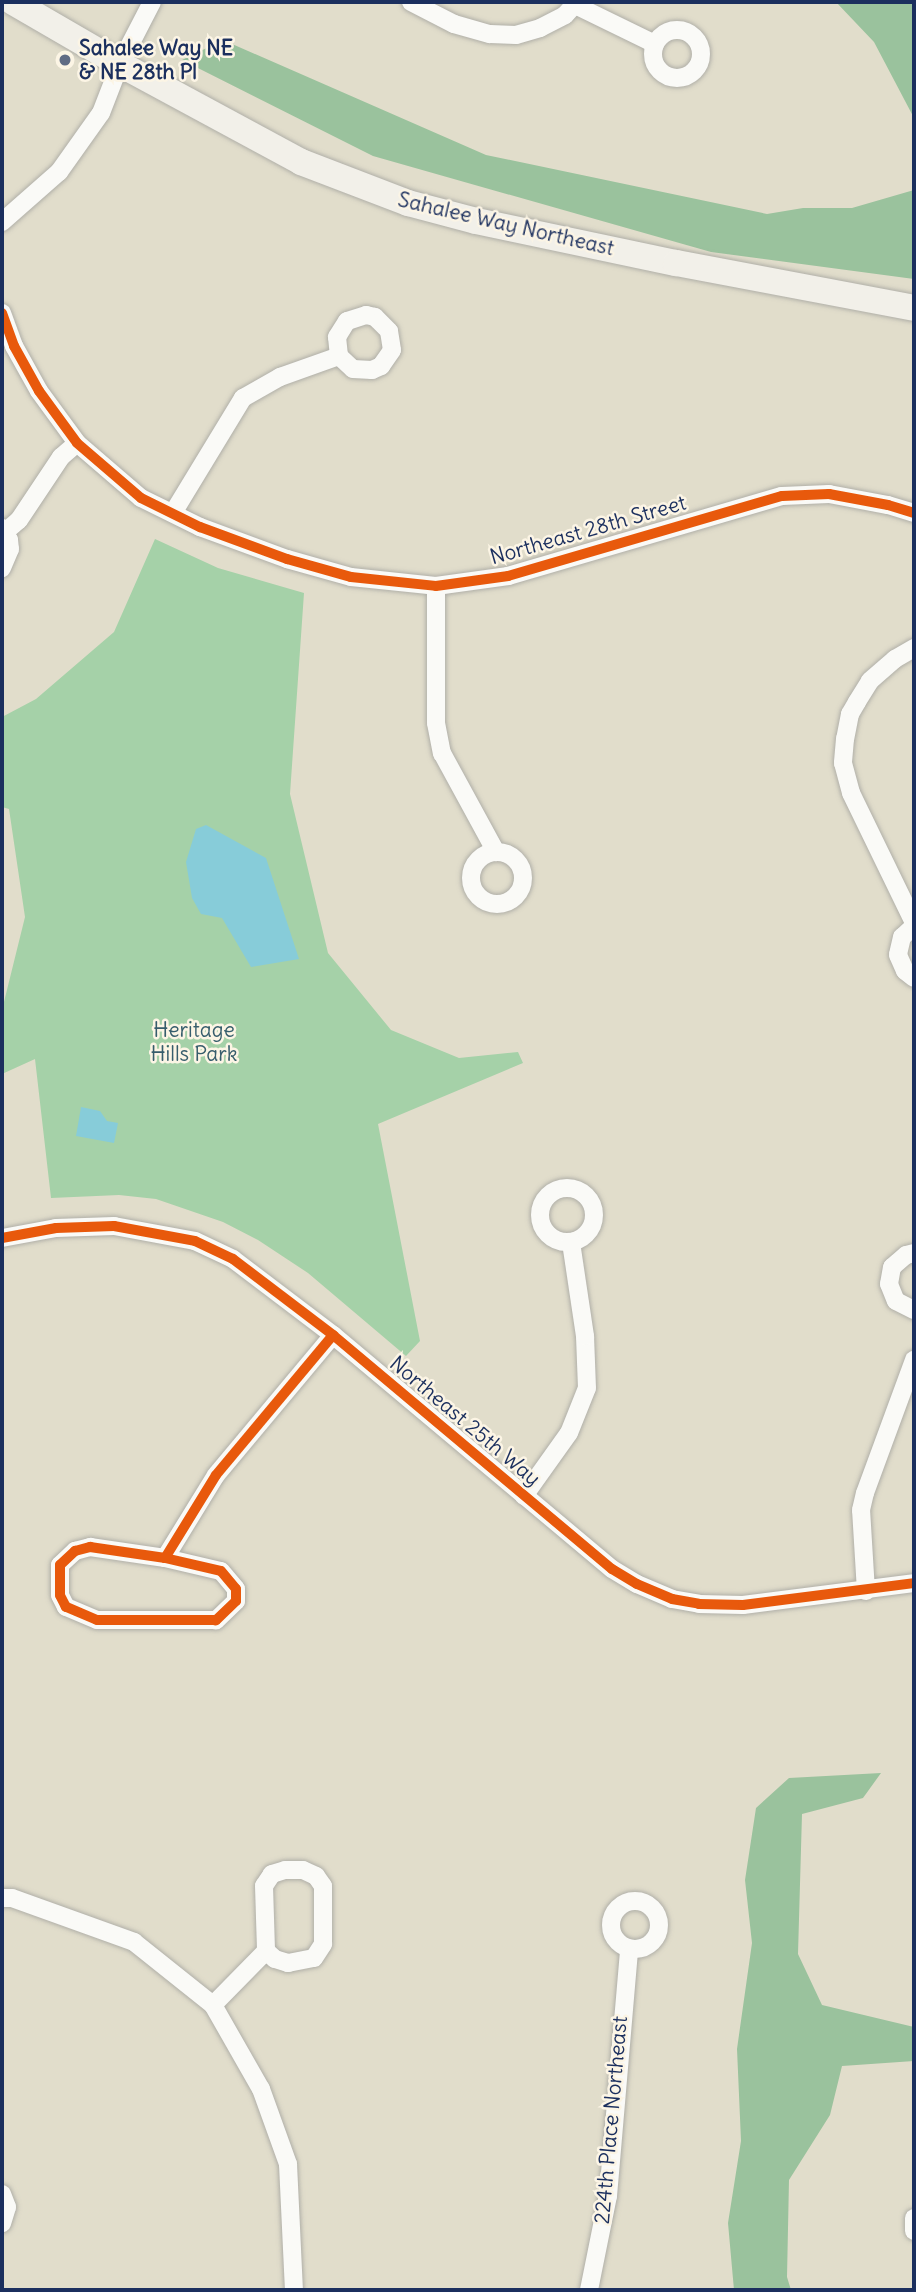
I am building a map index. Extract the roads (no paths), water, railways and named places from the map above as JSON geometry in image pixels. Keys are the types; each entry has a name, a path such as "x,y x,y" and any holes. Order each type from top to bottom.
{"main road":[{"name":"Sahalee Way Northeast","path":"13,2 300,162 408,203 476,221 676,263 914,309"}],"street":[{"path":"2,222 59,172 101,113 120,64 152,2"},
{"path":"411,2 454,24 490,34 516,35 540,28 565,15 576,4 655,44"},
{"name":"Northeast 28th Street","path":"2,313 14,346 39,391 77,443 141,498 200,527 287,559 351,577 436,586 508,576 782,496 829,494 888,505 914,513"},
{"path":"173,513 243,398 280,377 339,356"},
{"path":"2,569 10,549 4,530 19,520 61,457 77,443"},
{"path":"436,586 436,723 442,753 496,852"},
{"path":"914,648 895,659 870,681 857,702 850,714 843,763 851,793 914,925 902,937 898,955 905,971 914,978"},
{"name":"Northeast 25th Way","path":"2,1238 56,1228 114,1226 195,1241 233,1259 333,1335 612,1569 637,1584 672,1599 699,1604 743,1605 914,1583"},
{"path":"524,1496 569,1433 587,1388 585,1336 571,1242"},
{"path":"914,1253 906,1255 892,1267 889,1284 896,1301 914,1310"},
{"path":"165,1558 216,1475 333,1335"},
{"path":"866,1591 861,1510 914,1360"},
{"path":"90,1547 165,1558 221,1572 236,1589 236,1601 216,1620 97,1620 66,1607 60,1595 60,1566 75,1551 90,1547"},
{"path":"213,2005 266,1951 264,1886 272,1874 285,1870 303,1870 316,1875 323,1886 323,1944 314,1958 299,1963 275,1959 266,1951"},
{"path":"2,1898 12,1898 134,1942 213,2005 261,2089 288,2164 294,2290"},
{"name":"224th Place Northeast","path":"589,2290 608,2196 629,1949"},
{"path":"2,2194 7,2207 2,2223"},
{"path":"914,2218 914,2231"}],"water":[{"path":"206,825 266,858 299,959 251,967 222,918 201,914 192,898 186,862 196,829"},
{"path":"81,1107 100,1111 107,1121 118,1123 114,1143 76,1136"}],"place":[{"name":"Sahalee Way NE & NE 28th Pl","path":"65,60"}],"park label":[{"name":"Heritage Hills Park","path":"194,1042"}]}
